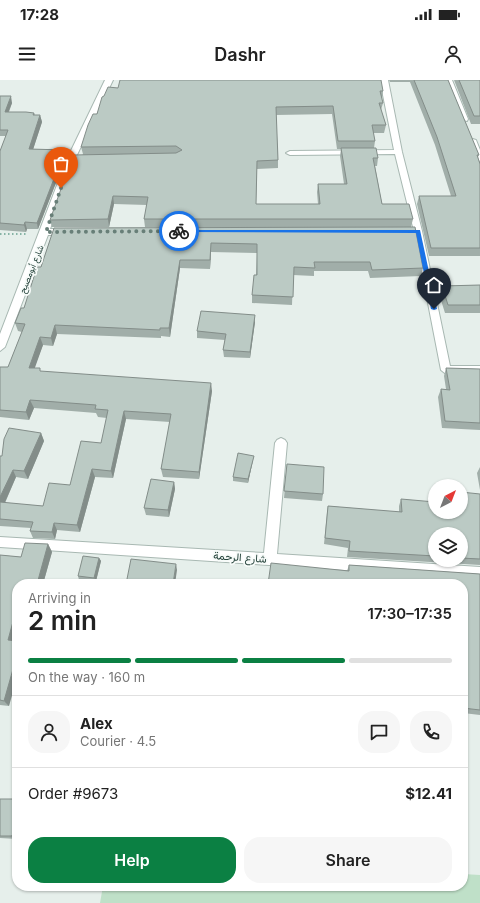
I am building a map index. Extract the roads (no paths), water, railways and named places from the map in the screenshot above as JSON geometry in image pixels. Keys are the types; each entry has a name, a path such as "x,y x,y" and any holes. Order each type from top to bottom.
{"street":[{"name":"شارع أبومصبح","path":"0,348 75,159 109,80"},
{"path":"384,80 414,231 446,370 480,370"},
{"path":"448,80 480,159"},
{"path":"290,153 398,152"},
{"path":"46,232 77,232"},
{"path":"270,559 281,442"},
{"name":"شارع الرحمة","path":"0,542 480,573"}]}
